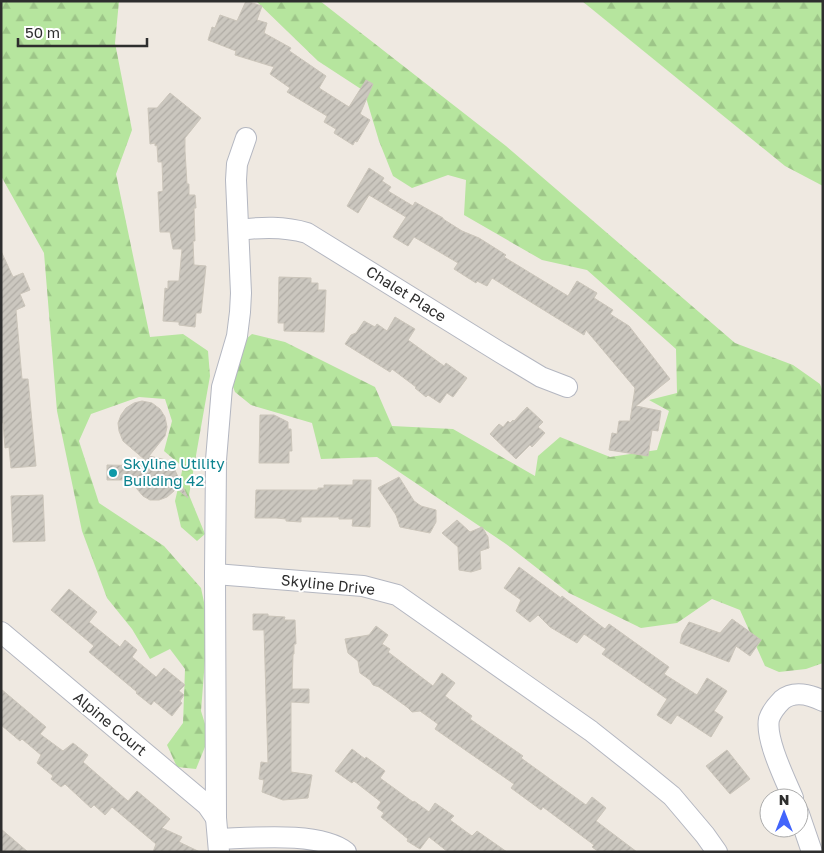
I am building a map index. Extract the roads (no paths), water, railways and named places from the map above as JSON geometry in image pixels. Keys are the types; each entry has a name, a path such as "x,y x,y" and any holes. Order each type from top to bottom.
{"street":[{"path":"246,138 236,164 240,312 236,336 222,387 216,460 216,818 219,845 266,837 309,839 338,845 346,852"},
{"name":"Chalet Place","path":"239,230 280,227 307,233 501,354 542,377 567,388"},
{"name":"Skyline Drive","path":"215,574 363,586 397,595 590,731 645,774 672,796 717,852"},
{"name":"Alpine Court","path":"1,632 207,805 216,818"},
{"path":"789,788 771,742 769,719 784,698 793,695 814,696 823,701"},
{"path":"807,838 812,852"}],"place":[{"name":"Skyline Utility Building 42","path":"113,473"}]}
